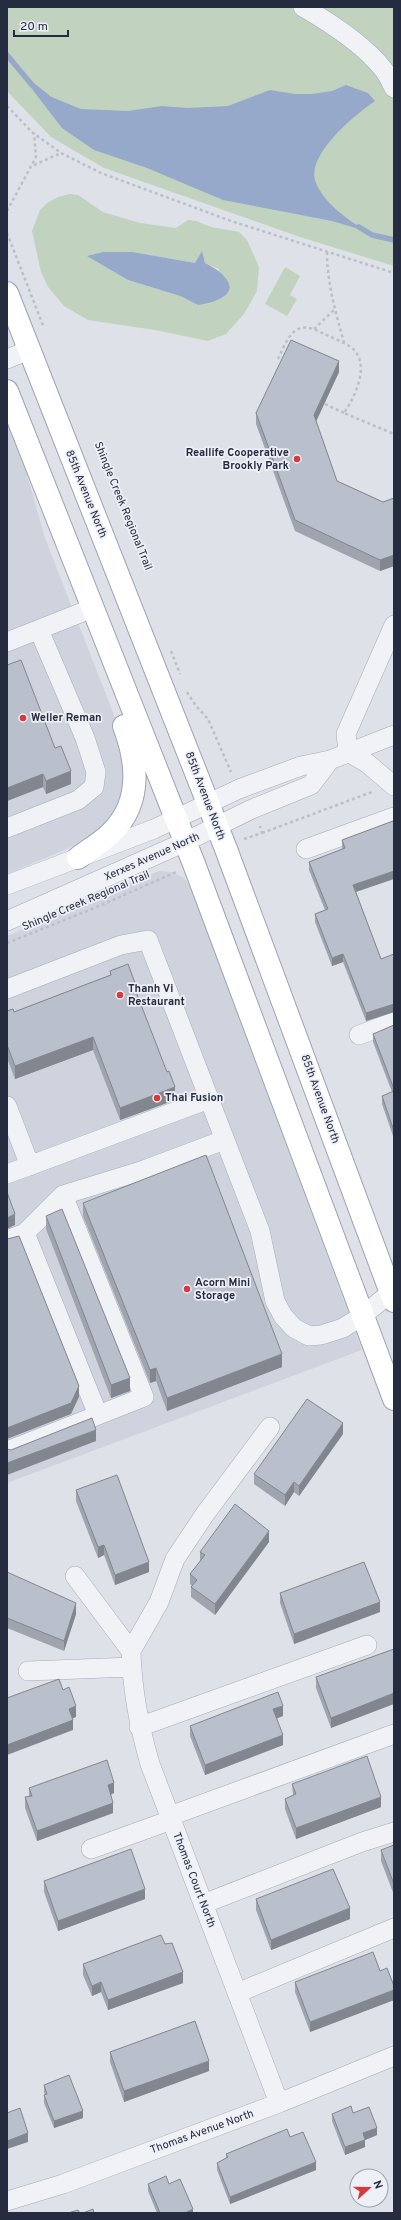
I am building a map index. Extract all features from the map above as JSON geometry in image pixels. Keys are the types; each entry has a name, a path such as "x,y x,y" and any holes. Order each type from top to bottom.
{"main road":[{"name":"85th Avenue North","path":"7,293 208,803 393,1295"},
{"path":"7,391 185,842 394,1399"},
{"path":"78,858 110,834 122,819 129,806 134,788 136,765 132,747 98,662 93,608"}],"street":[{"path":"303,7 330,24 364,51 384,70 394,88"},
{"path":"7,359 29,350"},
{"path":"7,642 93,608"},
{"path":"393,785 367,763 348,752 346,734 394,626"},
{"path":"7,828 78,800 94,787 96,772 85,738 39,630"},
{"name":"Xerxes Avenue North","path":"7,885 176,819 239,789 301,766 330,760 394,735"},
{"name":"Xerxes Avenue North","path":"7,921 185,842 252,809 311,785 330,760"},
{"path":"306,850 394,816"},
{"path":"7,989 121,945 148,940 260,1231 275,1301 283,1316 294,1328 309,1336 321,1336 343,1328 393,1295"},
{"path":"359,1035 394,1022"},
{"path":"7,1174 209,1099"},
{"path":"7,1106 30,1166"},
{"path":"7,1240 26,1233 63,1195 144,1170 224,1140"},
{"path":"7,1451 144,1397 63,1195"},
{"path":"26,1233 98,1415"},
{"path":"131,1659 159,1602 175,1559 205,1514 270,1427"},
{"path":"75,1576 131,1659"},
{"path":"139,1727 367,1645"},
{"path":"28,1671 131,1659"},
{"name":"Thomas Court North","path":"131,1659 132,1690 139,1727 150,1764 279,2103"},
{"path":"91,1849 394,1734"},
{"path":"203,1904 362,1842 394,1832"},
{"path":"237,1992 394,1928"},
{"name":"Thomas Avenue North","path":"7,2201 63,2184 279,2103 394,2056"},
{"path":"7,2208 9,2213"}],"path":[{"path":"7,106 33,133 61,153 122,182 231,222 394,273"},
{"path":"7,211 18,188 33,166 36,157 33,133"},
{"path":"33,166 61,153"},
{"path":"7,233 46,332"},
{"path":"327,252 327,269 344,343"},
{"path":"313,330 335,309"},
{"path":"278,359 292,335 297,329 304,327 344,343 353,349 360,368 356,392 344,413"},
{"path":"325,404 394,434"},
{"path":"169,644 182,679"},
{"path":"185,685 196,706 208,719 214,729 232,776"},
{"path":"246,837 262,833 393,785"},
{"path":"258,822 262,833"},
{"name":"Shingle Creek Regional Trail","path":"7,943 92,909 171,874"}],"shaded area":[{"path":"7,418 22,457 45,538 128,751 130,783 118,807 100,831 86,841 7,874"},
{"path":"159,871 172,872 184,878 194,894 362,1350 7,1483 7,936"}],"green space":[{"path":"7,7 394,7 394,266 300,237 104,168 51,137 7,91"},
{"path":"70,194 78,195 103,212 140,223 176,228 188,220 196,221 211,227 239,232 247,240 259,267 257,291 244,314 226,334 208,341 155,330 88,320 64,306 48,287 41,272 32,231 40,210 47,203 58,197","holes":["104,252 148,255 195,263 202,252 205,263 219,269 198,305 180,296 128,280 88,256"]},
{"path":"285,267 300,276 290,295 297,299 287,316 265,304"}],"water":[{"path":"346,85 368,93 375,101 356,116 334,137 324,149 317,161 314,172 316,183 325,198 344,216 366,231 332,221 223,200 147,168 94,150 62,128 32,89 81,109 128,111 162,106 187,108 228,106 270,90 295,94 312,94 332,91"},
{"path":"202,251 205,263 217,270 227,280 229,291 225,296 217,300 198,305 180,296 128,280 87,256 103,252 132,252 195,263"}],"building":[{"name":"Reallife Cooperative Brookly Park","path":"291,340 339,361 314,415 337,481 383,502 394,498 394,555 380,560 295,520 256,413"},
{"name":"Weller Reman","path":"21,660 55,748 61,746 71,771 46,781 43,774 7,788 7,665"},
{"path":"393,821 394,871 353,885 381,959 394,954 394,1004 366,1013 343,954 332,958 315,914 328,909 309,862 345,848 342,840"},
{"path":"128,964 135,983 133,984 167,1072 169,1071 175,1087 120,1108 93,1037 15,1066 7,1045 7,1011 13,1009 14,1012 111,975 110,971"},
{"path":"394,1025 394,1089 373,1034"},
{"path":"394,1091 394,1131 382,1096"},
{"name":"Acorn Mini Storage","path":"206,1155 282,1354 167,1398 156,1368 150,1370 83,1203"},
{"path":"7,1192 15,1214 7,1218"},
{"path":"62,1209 130,1378 111,1385 46,1216"},
{"path":"19,1236 79,1386 71,1403 7,1428 7,1239"},
{"path":"307,1399 343,1423 299,1486 294,1482 285,1495 254,1474"},
{"path":"92,1418 96,1430 7,1463 7,1449 11,1450"},
{"path":"117,1475 149,1562 115,1575 104,1545 98,1547 76,1490"},
{"path":"235,1504 269,1531 215,1604 191,1587 197,1580 190,1574 205,1555 200,1552"},
{"path":"364,1562 380,1602 294,1634 280,1593"},
{"path":"7,1572 76,1603 64,1641 7,1618"},
{"path":"394,1649 394,1693 331,1718 316,1677"},
{"path":"59,1679 63,1690 69,1687 76,1706 69,1709 73,1720 7,1745 7,1698"},
{"path":"278,1692 283,1706 273,1709 283,1735 205,1765 190,1726"},
{"path":"367,1756 381,1797 296,1828 285,1799 296,1794 292,1784"},
{"path":"107,1760 114,1783 108,1785 113,1803 37,1831 25,1797 32,1796 29,1788"},
{"path":"394,1845 394,1884 381,1850"},
{"path":"131,1849 145,1889 58,1921 44,1881"},
{"path":"333,1869 350,1908 271,1940 256,1899"},
{"path":"161,1935 165,1944 172,1943 183,1972 108,2000 101,1982 92,1986 83,1964"},
{"path":"373,1952 380,1971 387,1968 394,1986 394,1990 310,2022 295,1982"},
{"path":"195,2021 209,2061 124,2091 110,2052"},
{"path":"69,2075 83,2111 54,2121 44,2095 47,2094 44,2085"},
{"path":"351,2106 353,2113 369,2107 377,2128 363,2133 365,2140 345,2147 332,2114"},
{"path":"20,2108 28,2133 7,2141 7,2113"},
{"path":"287,2129 290,2137 303,2132 316,2162 230,2197 217,2163 228,2157 226,2154"},
{"path":"166,2176 169,2184 180,2179 193,2209 185,2213 160,2213 148,2184"},
{"path":"93,2209 94,2213 83,2213"},
{"path":"78,2210 80,2213 68,2213"}],"waterway":[{"path":"7,55 32,85 48,98"},
{"path":"359,227 372,235 394,240"}],"place":[{"name":"Reallife Cooperative Brookly Park","path":"297,459"},
{"name":"Weller Reman","path":"23,718"},
{"name":"Thanh Vi Restaurant","path":"120,995"},
{"name":"Thai Fusion","path":"157,1098"},
{"name":"Acorn Mini Storage","path":"187,1289"}]}
